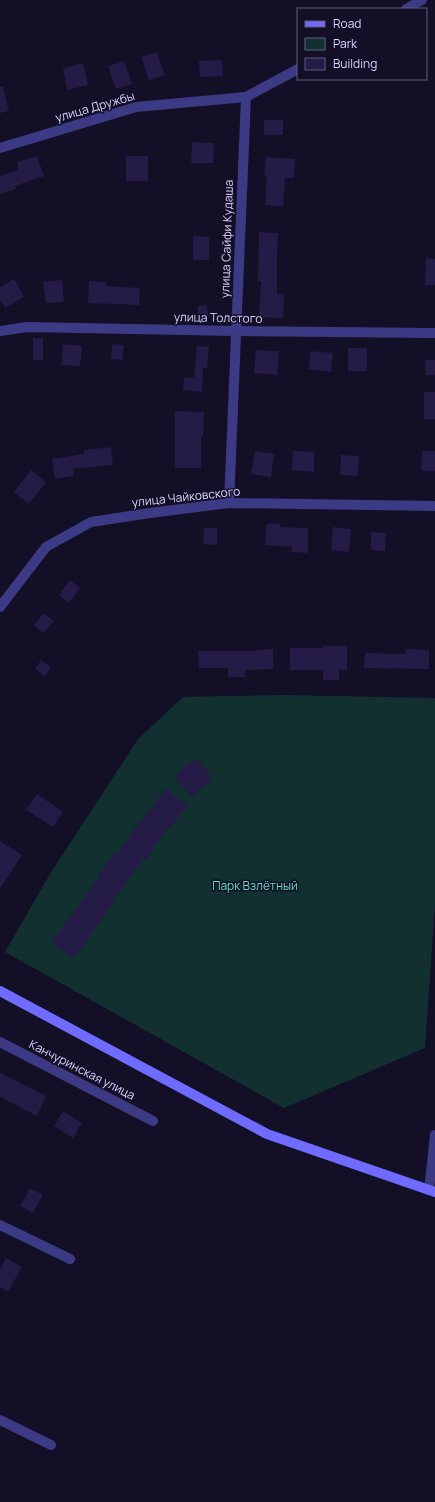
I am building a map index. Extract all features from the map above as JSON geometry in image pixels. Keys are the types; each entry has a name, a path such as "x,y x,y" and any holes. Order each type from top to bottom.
{"main road":[{"path":"0,991 267,1134 432,1191"}],"street":[{"path":"408,8 422,0"},
{"path":"246,97 297,69"},
{"name":"улица Дружбы","path":"0,148 136,107 246,97"},
{"name":"улица Сайфи Кудаша","path":"229,503 246,97"},
{"name":"улица Толстого","path":"0,331 27,327 435,333"},
{"name":"улица Чайковского","path":"0,607 46,547 91,522 150,512 229,503 435,506"},
{"name":"Канчуринская улица","path":"0,1042 153,1121"},
{"path":"432,1191 435,1135"},
{"path":"0,1225 70,1259"},
{"path":"0,1420 51,1445"}],"green space":[{"name":"Парк Взлётный","path":"284,695 435,698 435,904 425,1048 284,1108 5,952 50,874 138,739 183,697"}],"building":[{"path":"157,52 165,75 149,80 141,57"},
{"path":"222,60 223,76 200,77 199,61"},
{"path":"124,61 132,84 116,89 108,66"},
{"path":"83,63 88,85 67,90 63,68"},
{"path":"0,87 3,87 9,111 0,113"},
{"path":"264,120 283,120 283,135 264,135"},
{"path":"192,142 214,143 213,163 191,163"},
{"path":"37,156 44,176 15,186 16,189 0,194 0,176 19,170 17,162"},
{"path":"126,156 148,156 148,181 126,181"},
{"path":"266,157 295,159 294,178 285,178 283,207 265,205 267,177 264,176"},
{"path":"259,232 278,233 277,294 284,294 283,318 259,317 261,281 258,281"},
{"path":"193,236 209,237 209,260 193,260"},
{"path":"426,258 435,259 435,285 425,285"},
{"path":"14,279 24,297 5,308 0,300 0,287"},
{"path":"62,280 64,302 46,303 43,282"},
{"path":"89,281 107,282 106,286 140,288 139,305 88,303"},
{"path":"207,305 208,314 198,314 198,306"},
{"path":"33,338 43,338 43,360 33,360"},
{"path":"63,344 82,346 80,366 61,365"},
{"path":"112,344 124,345 122,360 111,359"},
{"path":"197,346 209,347 207,368 203,368 202,392 183,390 184,377 194,378"},
{"path":"348,348 367,348 367,371 348,371"},
{"path":"256,350 279,351 277,375 254,373"},
{"path":"310,351 333,353 331,372 309,369"},
{"path":"425,360 435,360 435,375 426,375"},
{"path":"424,392 435,392 435,419 424,419"},
{"path":"175,411 204,412 203,436 201,436 201,468 175,468"},
{"path":"111,447 113,465 73,469 74,476 55,479 52,459 84,454 84,450"},
{"path":"255,451 274,454 271,477 251,474"},
{"path":"293,451 314,452 314,472 292,470"},
{"path":"422,451 435,451 435,471 421,471"},
{"path":"341,455 359,456 358,476 340,475"},
{"path":"31,470 46,482 29,504 14,492"},
{"path":"267,523 280,524 280,527 308,528 308,553 291,552 292,547 265,545"},
{"path":"333,527 351,529 349,552 331,550"},
{"path":"204,528 217,528 217,545 203,544"},
{"path":"371,532 386,533 385,551 371,550"},
{"path":"70,580 80,588 69,603 59,595"},
{"path":"44,613 54,621 43,633 34,625"},
{"path":"323,646 347,646 347,670 339,670 339,680 323,680 323,670 290,670 290,648 323,648"},
{"path":"273,649 273,669 245,670 245,677 228,677 228,668 199,668 198,651 254,651"},
{"path":"405,649 429,650 429,669 364,668 365,653 405,654"},
{"path":"41,660 51,667 45,676 35,669"},
{"path":"196,758 213,779 191,797 174,776"},
{"path":"165,789 187,805 170,828 168,827 145,861 143,859 74,958 52,942 99,877 98,876 114,853 117,854 139,822 141,822"},
{"path":"37,794 63,812 53,827 26,810"},
{"path":"0,841 22,855 0,889"},
{"path":"0,1073 46,1096 37,1116 0,1097"},
{"path":"63,1111 82,1123 73,1138 54,1126"},
{"path":"30,1188 43,1195 33,1213 20,1206"},
{"path":"6,1258 22,1267 8,1292 0,1287 0,1270"}]}
